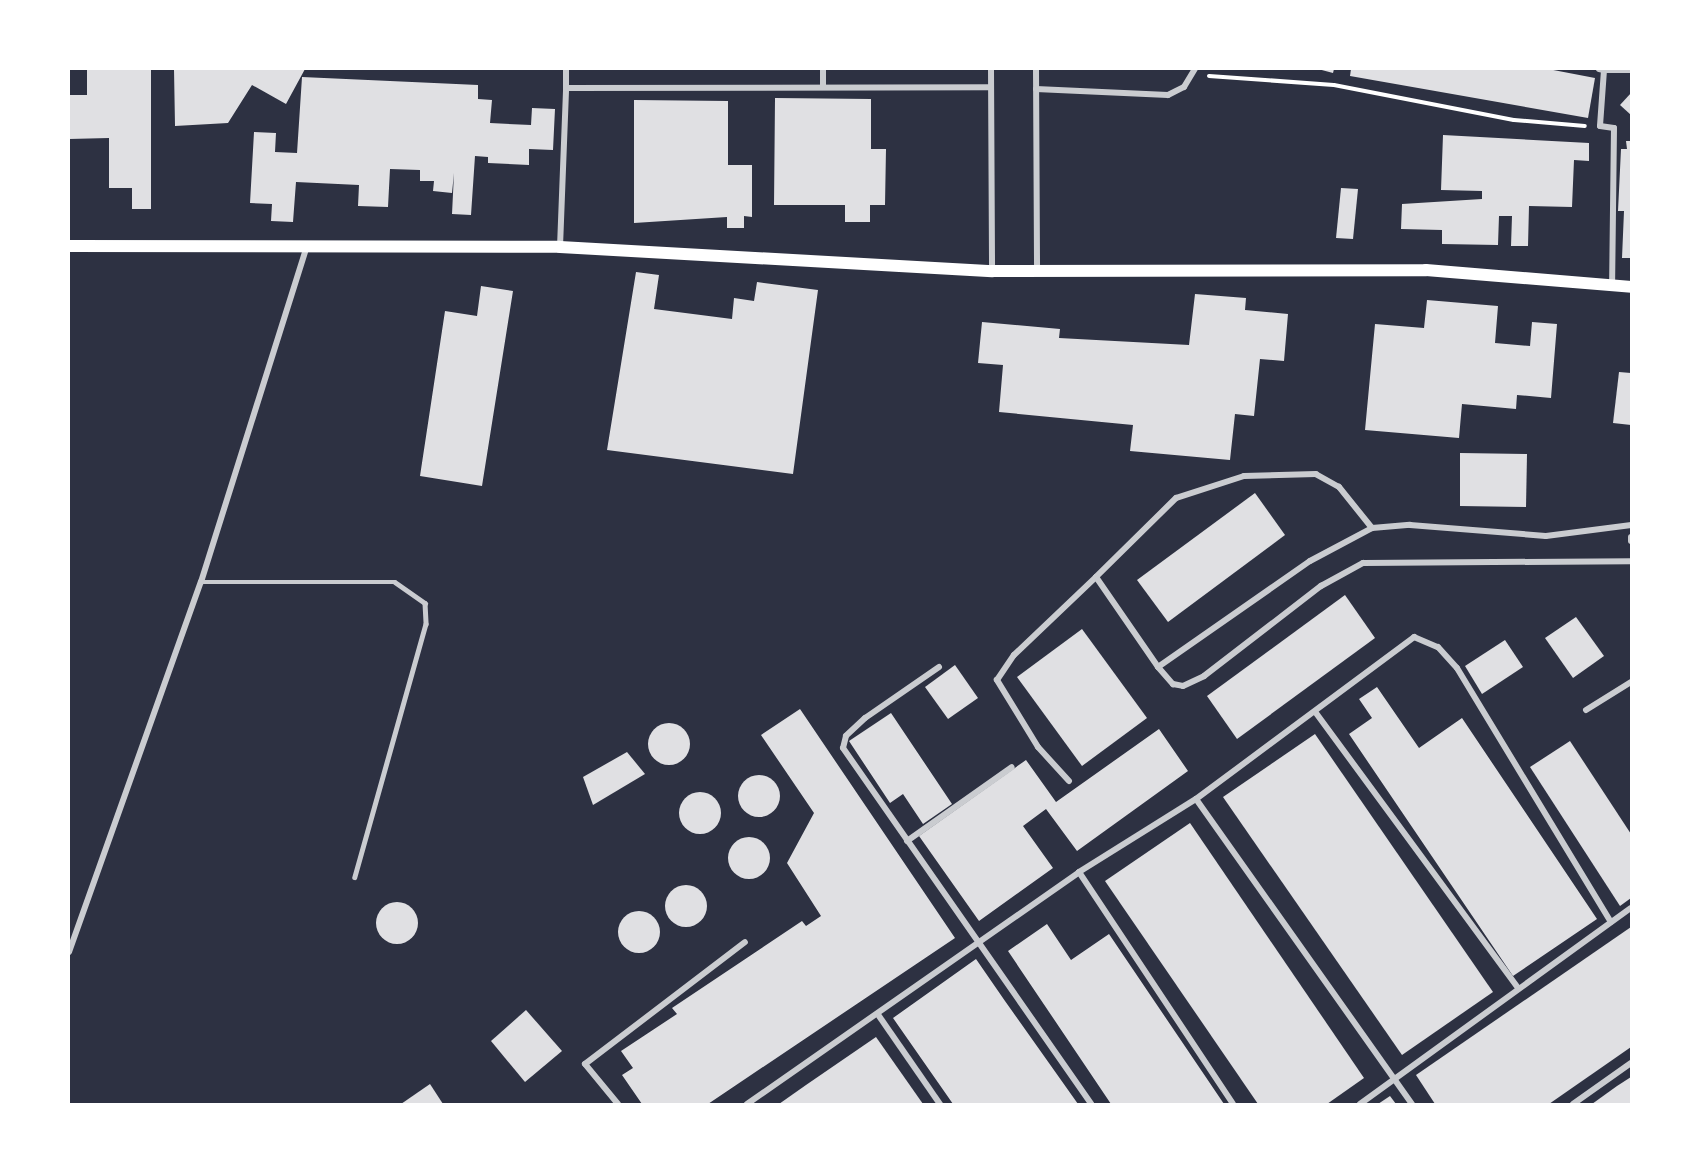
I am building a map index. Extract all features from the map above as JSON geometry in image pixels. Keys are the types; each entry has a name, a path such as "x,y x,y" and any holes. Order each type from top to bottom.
{"main road":[{"path":"69,246 306,248 379,243 560,247 992,271 1037,269 1426,270 1631,287"}],"street":[{"path":"560,247 566,69"},
{"path":"823,69 823,87"},
{"path":"991,69 992,271"},
{"path":"1036,69 1037,269"},
{"path":"1612,285 1614,128 1600,126 1601,70 1631,70"},
{"path":"1036,89 1168,95 1194,72"},
{"path":"566,88 991,87"},
{"path":"69,952 201,582 306,248"},
{"path":"1069,781 1038,747 997,680 1014,655 1176,498 1244,476 1316,474 1340,487 1372,528"},
{"path":"1158,667 1310,561 1372,528 1410,525 1554,536 1631,525"},
{"path":"1096,577 1158,667 1173,684 1204,676 1321,586 1362,563 1631,561"},
{"path":"747,1104 879,1016 1079,873 1196,799 1316,713 1409,639 1421,637 1438,647 1457,668 1611,922"},
{"path":"939,668 865,718 846,736 843,748 1091,1104"},
{"path":"1586,710 1631,682"},
{"path":"1316,713 1518,988"},
{"path":"907,841 1012,767"},
{"path":"1196,799 1412,1104"},
{"path":"1079,873 1233,1104"},
{"path":"1360,1104 1394,1077 1631,908"},
{"path":"618,1104 585,1064 745,942"},
{"path":"879,1016 940,1104"},
{"path":"1573,1104 1631,1063"}],"lane":[{"path":"201,582 395,582 425,603 426,624 355,877"}],"path":[{"path":"1194,72 1334,86 1514,120 1600,126"}],"building":[{"path":"151,69 151,209 132,209 132,188 109,188 109,138 69,139 69,95 87,95 87,70"},
{"path":"174,69 305,69 286,104 252,85 228,123 175,126"},
{"path":"1318,69 1334,69 1333,73"},
{"path":"1351,69 1548,69 1595,78 1588,118 1350,76"},
{"path":"302,77 478,85 478,99 492,100 490,123 531,125 532,108 555,109 553,150 529,149 529,165 488,163 488,157 475,156 471,215 452,214 454,173 452,193 433,191 434,181 420,181 420,170 390,169 388,207 358,206 359,185 296,182 293,222 271,221 272,204 250,203 254,132 276,133 275,152 297,153"},
{"path":"1631,93 1631,115 1620,105"},
{"path":"775,98 871,99 871,149 886,149 885,205 870,205 870,222 845,222 845,205 774,205"},
{"path":"634,100 728,101 728,165 752,165 752,217 744,216 744,228 727,228 727,217 634,223"},
{"path":"1443,135 1589,143 1589,161 1574,160 1572,207 1529,206 1528,246 1511,246 1512,216 1499,216 1498,245 1442,244 1442,230 1401,229 1402,204 1482,199 1482,191 1441,190"},
{"path":"1626,141 1631,141 1631,258 1622,258 1624,211 1618,211 1621,149 1627,149"},
{"path":"1341,188 1358,189 1353,239 1336,238"},
{"path":"636,272 659,275 654,309 732,319 734,298 754,301 757,282 818,290 793,474 607,450"},
{"path":"481,286 513,291 482,486 420,476 445,311 477,316"},
{"path":"1195,294 1246,298 1245,310 1288,314 1284,361 1260,359 1254,416 1235,414 1230,460 1130,451 1133,425 999,412 1003,365 978,363 982,322 1060,329 1059,338 1189,345"},
{"path":"1427,300 1498,306 1495,343 1530,346 1532,322 1557,324 1551,398 1517,395 1516,409 1462,404 1459,438 1365,430 1375,324 1424,328"},
{"path":"1619,372 1631,373 1631,425 1613,423"},
{"path":"1460,453 1527,454 1526,507 1460,506"},
{"path":"1255,493 1285,535 1168,622 1137,580"},
{"path":"1345,595 1375,638 1237,739 1207,696"},
{"path":"1576,617 1604,656 1573,678 1545,638"},
{"path":"1082,629 1147,718 1082,766 1017,677"},
{"path":"1505,640 1523,667 1482,694 1465,666"},
{"path":"955,665 978,698 948,719 925,687"},
{"path":"1377,687 1419,748 1462,718 1597,919 1513,976 1349,734 1372,718 1359,699"},
{"path":"800,709 955,938 708,1104 642,1104 622,1075 633,1068 621,1051 677,1014 672,1008 802,921 806,926 821,916 787,863 814,813 761,735"},
{"path":"891,713 952,804 923,824 903,794 890,803 849,741"},
{"path":"669,723 684,729 690,744 684,759 669,765 654,759 648,744 654,729"},
{"path":"1159,729 1188,771 1077,851 1046,809 1023,826 1053,868 979,921 919,836 1026,760 1056,802"},
{"path":"1315,734 1493,992 1402,1055 1223,797"},
{"path":"1570,741 1631,834 1631,898 1620,906 1530,767"},
{"path":"627,752 645,774 593,805 583,777"},
{"path":"759,775 774,781 780,796 774,811 759,817 744,811 738,796 744,781"},
{"path":"700,792 715,798 721,813 715,828 700,834 685,828 679,813 685,798"},
{"path":"1190,823 1364,1078 1327,1104 1258,1104 1105,881"},
{"path":"749,837 764,843 770,858 764,873 749,879 734,873 728,858 734,843"},
{"path":"686,885 701,891 707,906 701,921 686,927 671,921 665,906 671,891"},
{"path":"397,902 412,908 418,923 412,938 397,944 382,938 376,923 382,908"},
{"path":"639,911 654,917 660,932 654,947 639,953 624,947 618,932 624,917"},
{"path":"1047,924 1071,960 1109,934 1224,1104 1111,1104 1008,951"},
{"path":"1631,927 1631,1047 1549,1104 1435,1104 1416,1075"},
{"path":"976,959 1078,1104 953,1104 893,1018"},
{"path":"526,1010 562,1051 525,1082 491,1041"},
{"path":"876,1037 923,1104 779,1104 806,1085"},
{"path":"1631,1077 1631,1104 1592,1104 1617,1086"},
{"path":"430,1084 443,1104 401,1104"},
{"path":"1390,1096 1396,1104 1378,1104"}]}
